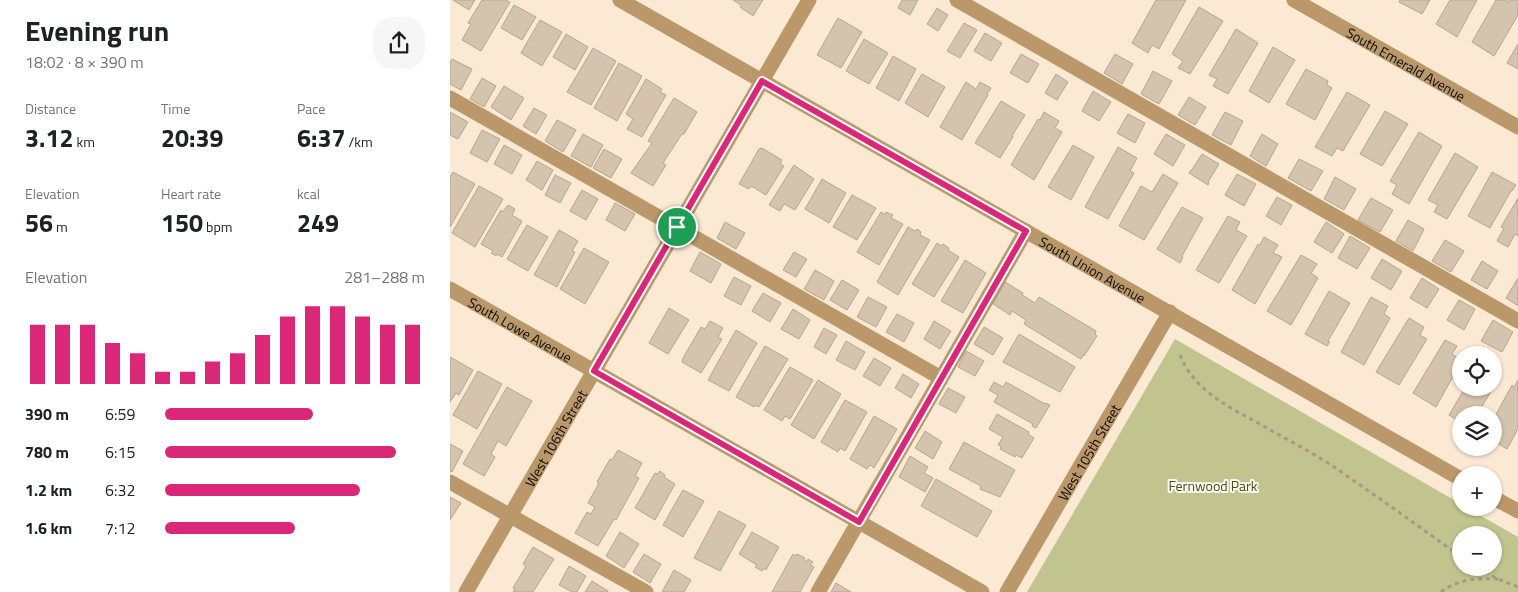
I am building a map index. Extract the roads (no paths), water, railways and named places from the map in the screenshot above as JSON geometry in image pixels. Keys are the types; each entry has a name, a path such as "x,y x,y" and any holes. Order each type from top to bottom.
{"street":[{"name":"South Union Avenue","path":"620,0 1452,474"},
{"name":"West 106th Street","path":"466,592 809,0"},
{"path":"957,0 1518,321"},
{"name":"South Emerald Avenue","path":"1294,0 1518,127"},
{"path":"450,98 942,378"},
{"path":"818,592 1026,231"},
{"name":"South Lowe Avenue","path":"450,290 982,592"},
{"name":"West 105th Street","path":"1007,592 1170,312"},
{"path":"450,482 646,592"},
{"path":"1502,502 1518,511"}],"park label":[{"name":"Fernwood Park","path":"1213,485"}]}
